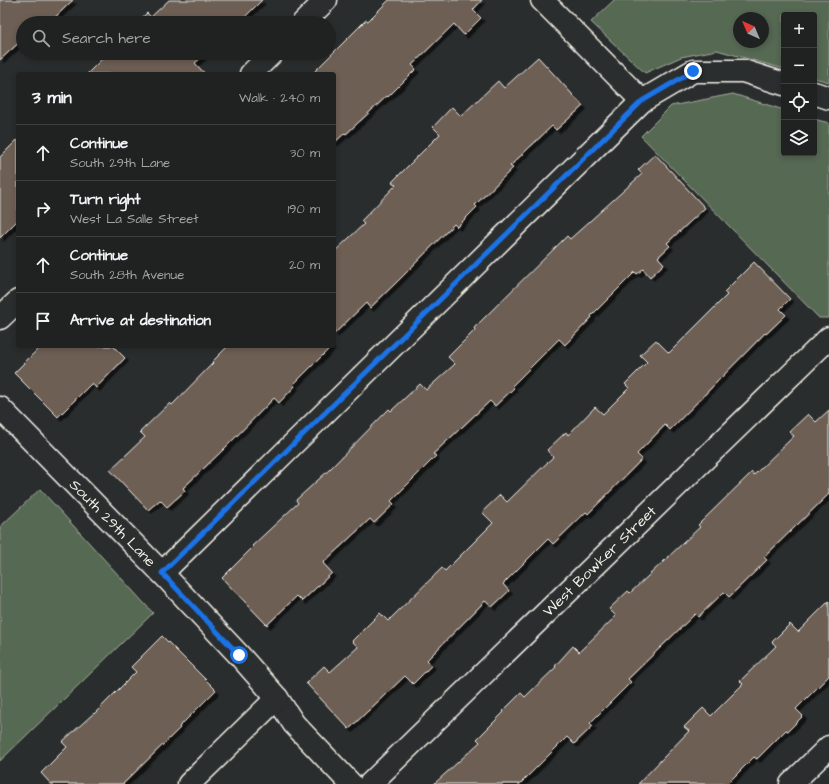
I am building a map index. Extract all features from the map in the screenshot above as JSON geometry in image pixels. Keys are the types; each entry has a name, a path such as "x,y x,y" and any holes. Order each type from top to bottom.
{"street":[{"path":"310,16 326,0"},
{"path":"542,0 642,101"},
{"path":"252,72 265,60"},
{"path":"162,573 642,101 693,71 742,71 781,83"},
{"path":"817,94 829,98"},
{"path":"0,318 16,303"},
{"name":"West Bowker Street","path":"370,784 829,338"},
{"name":"South 29th Lane","path":"0,408 162,573 277,698 294,724 351,784"},
{"path":"189,784 277,698"},
{"path":"791,784 829,747"}],"green space":[{"path":"614,0 829,0 829,82 817,79 817,12 781,12 781,68 717,50 681,57 645,73 591,22"},
{"path":"733,94 781,109 781,156 817,156 817,120 829,123 829,318 819,318 641,136 671,106"},
{"path":"40,489 153,613 0,761 0,527"}],"building":[{"path":"0,0 73,0 56,16 16,16 16,45 0,60"},
{"path":"169,0 262,0 246,16 152,16"},
{"path":"389,0 482,0 473,10 481,18 464,35 454,24 412,65 416,69 388,97 387,96 346,134 345,133 336,141 336,72 314,72 326,60 336,60 336,50 366,20 368,21"},
{"path":"538,57 583,106 556,130 552,126 510,166 513,168 475,205 477,207 457,227 454,224 370,308 366,303 336,332 336,250 364,224 361,221 396,185 392,182 440,134 433,127 452,107 461,116 498,81 504,88"},
{"path":"101,60 198,60 195,63 203,72 89,72"},
{"path":"16,141 16,222 0,238 0,157"},
{"path":"655,154 705,208 667,243 670,246 658,257 664,264 650,277 643,269 637,274 635,272 591,316 592,317 565,345 559,339 512,386 514,388 495,406 490,401 433,454 436,456 391,501 394,504 374,523 370,519 323,563 332,573 302,601 297,596 267,625 222,578 253,547 252,546 298,503 296,500 329,470 389,409 391,411 420,384 426,390 455,364 448,357 475,330 474,328 567,236 570,239 642,174 638,170"},
{"path":"754,262 790,299 780,309 786,315 766,334 765,333 670,430 665,425 637,454 642,459 588,514 586,512 553,544 548,539 503,584 509,591 492,607 485,601 427,660 432,665 413,684 405,676 349,729 306,683 324,666 330,672 358,647 352,641 380,613 388,621 442,568 445,571 493,523 482,512 500,495 507,502 553,457 547,450 566,432 568,435 595,407 603,414 629,388 625,384 647,362 640,355 656,340 669,353 727,295 724,292"},
{"path":"39,348 115,348 125,358 96,388 92,383 58,417 14,373"},
{"path":"226,348 330,348 293,385 295,386 279,403 274,398 183,488 185,491 167,507 160,500 148,510 110,470 145,437 140,432 170,403 172,405 213,363 212,362"},
{"path":"829,410 829,494 764,557 767,560 729,597 724,592 698,617 695,614 628,679 631,682 590,723 593,726 574,744 567,737 520,784 434,784 480,742 477,739 521,693 525,697 556,667 555,666 573,646 579,652 616,616 609,609 628,591 630,593 700,527 698,525 752,472 754,475 794,436 789,432 808,414 816,422"},
{"path":"829,601 829,676 796,709 803,716 788,731 786,730 757,759 754,757 727,784 638,784 689,731 684,727 703,708 711,716 743,684 740,681 776,646 772,642 790,624 798,632"},
{"path":"162,636 216,690 123,784 51,784 41,773 67,747 62,742 94,714 136,672 131,667"}],"route":[{"path":"239,655 162,573 642,101 693,71"}]}
